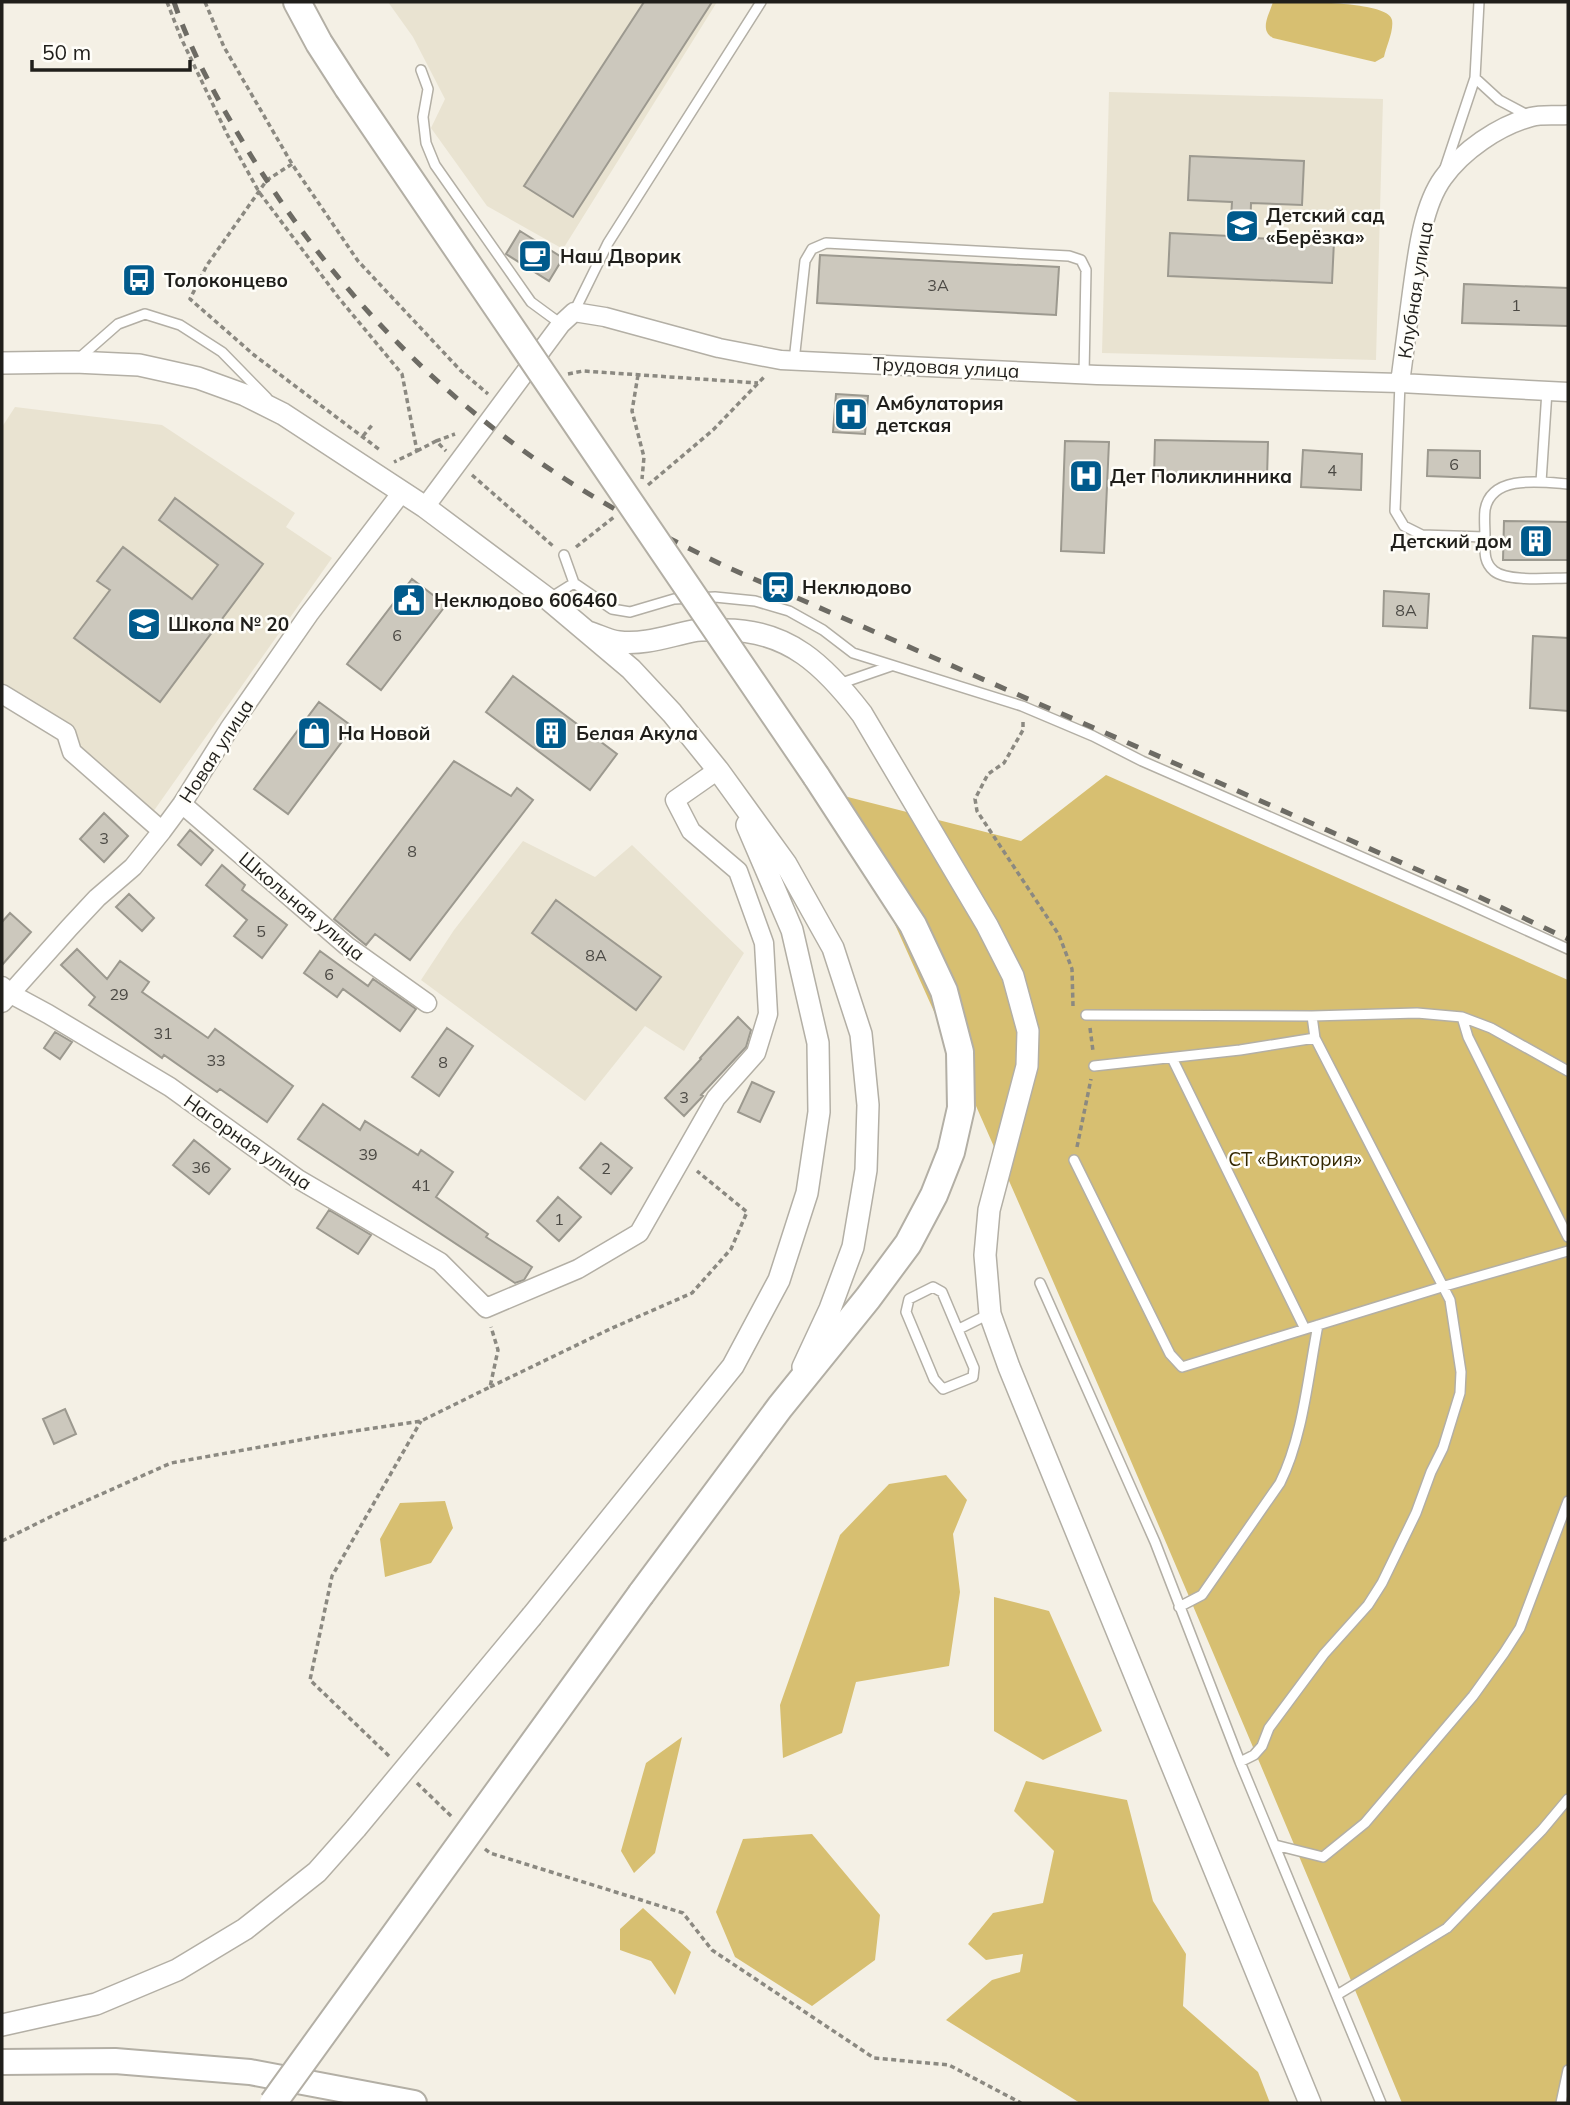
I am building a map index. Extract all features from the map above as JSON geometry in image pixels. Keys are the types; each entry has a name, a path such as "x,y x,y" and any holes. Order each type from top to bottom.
{"main road":[{"path":"273,2103 641,1594 780,1407 908,1244 934,1195 951,1152 961,1108 960,1052 944,991 913,925 816,776 348,88 297,2"},
{"path":"2,2062 115,2062 250,2072 414,2103"}],"street":[{"name":"Клубная улица","path":"1400,383 1420,239 1441,180 1480,143 1504,129 1532,117 1568,115"},
{"name":"Трудовая улица","path":"567,318 606,317 719,348 788,360 1084,374 1400,383 1568,392"},
{"path":"425,507 567,318"},
{"path":"2,363 139,365 198,378 245,395 283,414 425,507 548,599 631,669 672,713 718,770 786,864 833,948 861,1034 868,1105 866,1170 853,1247 816,1341 780,1407"},
{"name":"Новая улица","path":"5,994 97,898 133,867 162,831 309,614 402,492"},
{"path":"588,632 618,642 649,642 696,630 747,630 784,641 816,663 839,684 862,713 987,925 1013,976 1028,1031 1027,1066 989,1210 985,1255 990,1314 1009,1367 1310,2103"},
{"path":"2,694 66,733 72,752 162,831"},
{"path":"486,1308 578,1269 639,1233 716,1098 756,1053 768,1014 764,943 738,870 691,831 675,800 718,770"},
{"path":"2,2025 96,2004 177,1970 245,1929 317,1872 532,1616 733,1366 779,1280 807,1193 818,1112 818,1043 792,930 734,793"},
{"name":"Школьная улица","path":"182,804 347,946 427,1003"},
{"name":"Нагорная улица","path":"5,994 170,1087 298,1179 440,1262 486,1308"}],"lane":[{"path":"421,70 428,89 423,117 426,143 435,165 531,302 567,318 608,243 761,2"},
{"path":"1441,180 1475,78 1479,2"},
{"path":"1475,78 1499,100 1532,117"},
{"path":"788,360 805,261 813,249 826,243 1069,256 1082,260 1086,270 1084,374"},
{"path":"75,362 118,324 145,314 180,325 222,352 283,414"},
{"path":"1400,383 1395,510 1404,526 1422,535 1485,537"},
{"path":"1541,482 1547,391"},
{"path":"1568,484 1508,484 1494,491 1485,508 1485,560 1495,572 1507,577 1568,578"},
{"path":"564,555 574,583 612,609 631,612 674,600 715,597 755,601 789,611 823,630 853,653 1023,705 1142,761 1568,949"},
{"path":"548,599 574,583"},
{"path":"839,684 891,666"},
{"path":"1086,1015 1312,1016 1417,1013 1462,1017 1491,1028 1568,1071"},
{"path":"1240,1762 1254,1755 1262,1746 1269,1728 1324,1654 1368,1605 1382,1583 1416,1513 1443,1448 1460,1393 1461,1372 1450,1300 1445,1286 1315,1038 1312,1016"},
{"path":"1462,1017 1468,1037 1568,1237"},
{"path":"1094,1066 1240,1050 1315,1038"},
{"path":"1172,1058 1306,1329"},
{"path":"1074,1160 1170,1354 1182,1367 1568,1251"},
{"path":"1040,1283 1155,1542 1240,1762 1381,2103"},
{"path":"933,1287 942,1292 959,1329 974,1368 973,1377 943,1389 934,1379 906,1312 909,1299 933,1287"},
{"path":"959,1329 990,1314"},
{"path":"1178,1606 1202,1595 1280,1483 1296,1440 1318,1325"},
{"path":"1275,1845 1323,1857 1365,1823 1473,1696 1520,1628 1568,1501"},
{"path":"1336,1994 1447,1928 1568,1799"},
{"path":"1561,2103 1568,2070"}],"path":[{"path":"167,2 181,38 259,192 338,297 402,374 417,451"},
{"path":"205,2 224,47 292,164 358,261 461,372 500,405"},
{"path":"292,164 267,180 206,265 190,299 254,355 395,463 436,441 486,423"},
{"path":"640,492 713,430 758,383 788,360"},
{"path":"557,377 583,371 758,383"},
{"path":"638,375 632,411 644,457 642,480"},
{"path":"363,436 373,424"},
{"path":"436,441 564,555 620,512"},
{"path":"1023,705 1023,730 1004,763 988,774 975,799 977,811 1059,935 1072,969 1073,1006 1086,1015 1093,1036 1094,1066 1074,1160"},
{"path":"2,1541 171,1463 421,1421 610,1329 692,1293 732,1249 747,1212 681,1160"},
{"path":"486,1308 498,1350 490,1387"},
{"path":"390,1757 310,1680 332,1576 421,1421"},
{"path":"410,1776 460,1824"},
{"path":"480,1844 489,1853 683,1913 712,1950 874,2058 949,2065 1021,2103"}],"shaded area":[{"path":"388,2 717,2 563,249 487,206 431,128 445,99 413,37"},
{"name":"Детский сад «Берёзка»","path":"1109,92 1383,99 1376,360 1102,353"},
{"name":"Школа № 20","path":"15,407 162,425 295,513 286,527 332,558 153,812 2,690 2,427"},
{"path":"523,841 595,877 632,845 744,953 684,1051 645,1026 585,1101 421,980 454,930"}],"green space":[{"path":"1273,2 1319,2 1358,6 1387,13 1392,24 1384,57 1375,62 1273,38 1266,27"},
{"name":"СТ «Виктория»","path":"1106,775 1568,980 1568,2103 1402,2103 1125,1446 836,794 1021,841"},
{"path":"946,1475 967,1500 953,1534 960,1592 949,1666 856,1682 842,1733 783,1758 780,1705 840,1535 889,1484"},
{"path":"445,1501 453,1528 431,1563 385,1577 380,1539 400,1503"},
{"path":"994,1597 1049,1611 1102,1731 1043,1760 994,1731"},
{"path":"682,1737 655,1853 634,1873 621,1851 646,1763"},
{"path":"1026,1781 1127,1800 1153,1901 1186,1954 1183,2006 1258,2072 1270,2103 1080,2103 946,2020 992,1980 1020,1972 1023,1954 986,1960 968,1944 993,1913 1043,1903 1054,1851 1014,1811"},
{"path":"812,1834 880,1915 875,1960 812,2006 735,1957 716,1912 743,1839"},
{"path":"643,1908 691,1952 675,1995 651,1961 620,1950 620,1929"}],"building":[{"path":"644,2 712,2 573,217 524,186"},
{"path":"1190,156 1304,161 1302,205 1251,203 1250,238 1334,241 1332,283 1168,276 1170,233 1230,236 1232,202 1188,200"},
{"name":"Наш Дворик","path":"520,231 563,258 549,281 506,254"},
{"path":"820,255 1059,267 1056,315 817,303"},
{"path":"1464,284 1568,288 1568,326 1462,323"},
{"name":"Амбулатория детская","path":"836,394 868,396 865,434 833,432"},
{"path":"1155,440 1268,442 1267,478 1154,476"},
{"name":"Дет Поликлинника","path":"1065,441 1109,442 1104,553 1061,551"},
{"path":"1303,450 1362,454 1361,490 1301,487"},
{"path":"1428,450 1480,451 1480,478 1427,476"},
{"path":"175,498 263,564 160,702 74,638 110,590 97,581 123,547 192,599 218,565 159,520"},
{"name":"Детский дом","path":"1504,521 1568,522 1568,560 1503,560"},
{"path":"412,579 446,605 381,690 347,664"},
{"path":"1384,591 1429,594 1427,628 1383,626"},
{"path":"1533,636 1568,638 1568,711 1530,708"},
{"name":"Белая Акула","path":"513,676 617,754 590,790 486,712"},
{"path":"319,702 353,727 288,814 254,789"},
{"path":"454,761 511,796 517,788 533,800 410,960 375,934 366,945 334,919"},
{"path":"104,813 128,836 104,862 80,839"},
{"path":"190,830 213,850 201,865 178,845"},
{"path":"222,865 245,885 242,890 287,925 262,958 234,936 247,920 206,885"},
{"path":"129,894 154,918 142,931 116,907"},
{"path":"556,900 661,977 636,1010 532,933"},
{"path":"10,913 31,932 2,965 2,922"},
{"path":"77,949 107,979 120,961 149,982 142,992 208,1038 215,1029 293,1086 267,1122 220,1089 217,1092 164,1055 162,1058 89,1005 95,997 61,965"},
{"path":"320,951 368,986 373,979 416,1009 400,1031 343,989 337,997 304,973"},
{"path":"738,1017 751,1030 746,1047 684,1116 665,1098"},
{"path":"447,1028 473,1046 439,1096 412,1077"},
{"path":"55,1032 72,1042 60,1059 44,1048"},
{"path":"752,1082 774,1092 760,1122 738,1112"},
{"path":"323,1104 360,1130 365,1121 418,1155 421,1150 453,1172 436,1197 488,1234 486,1237 532,1267 524,1280 515,1283 298,1139"},
{"path":"194,1140 230,1169 209,1194 173,1165"},
{"path":"601,1143 632,1168 611,1194 580,1168"},
{"path":"558,1197 581,1217 559,1241 537,1221"},
{"path":"329,1210 371,1235 358,1254 317,1228"},
{"path":"65,1409 76,1434 54,1444 43,1419"}],"railway":[{"path":"174,2 208,80 250,154 281,202 351,292 390,335 473,412 565,479 646,526 729,568 1473,894 1568,939"}],"place":[{"name":"Детский сад «Берёзка»","path":"1242,226"},
{"name":"Наш Дворик","path":"535,256"},
{"name":"Толоконцево","path":"139,280"},
{"name":"Амбулатория детская","path":"851,414"},
{"name":"Дет Поликлинника","path":"1086,476"},
{"name":"Детский дом","path":"1536,541"},
{"name":"Неклюдово","path":"778,587"},
{"name":"Неклюдово 606460","path":"409,600"},
{"name":"Школа № 20","path":"144,624"},
{"name":"На Новой","path":"314,733"},
{"name":"Белая Акула","path":"551,733"}]}
